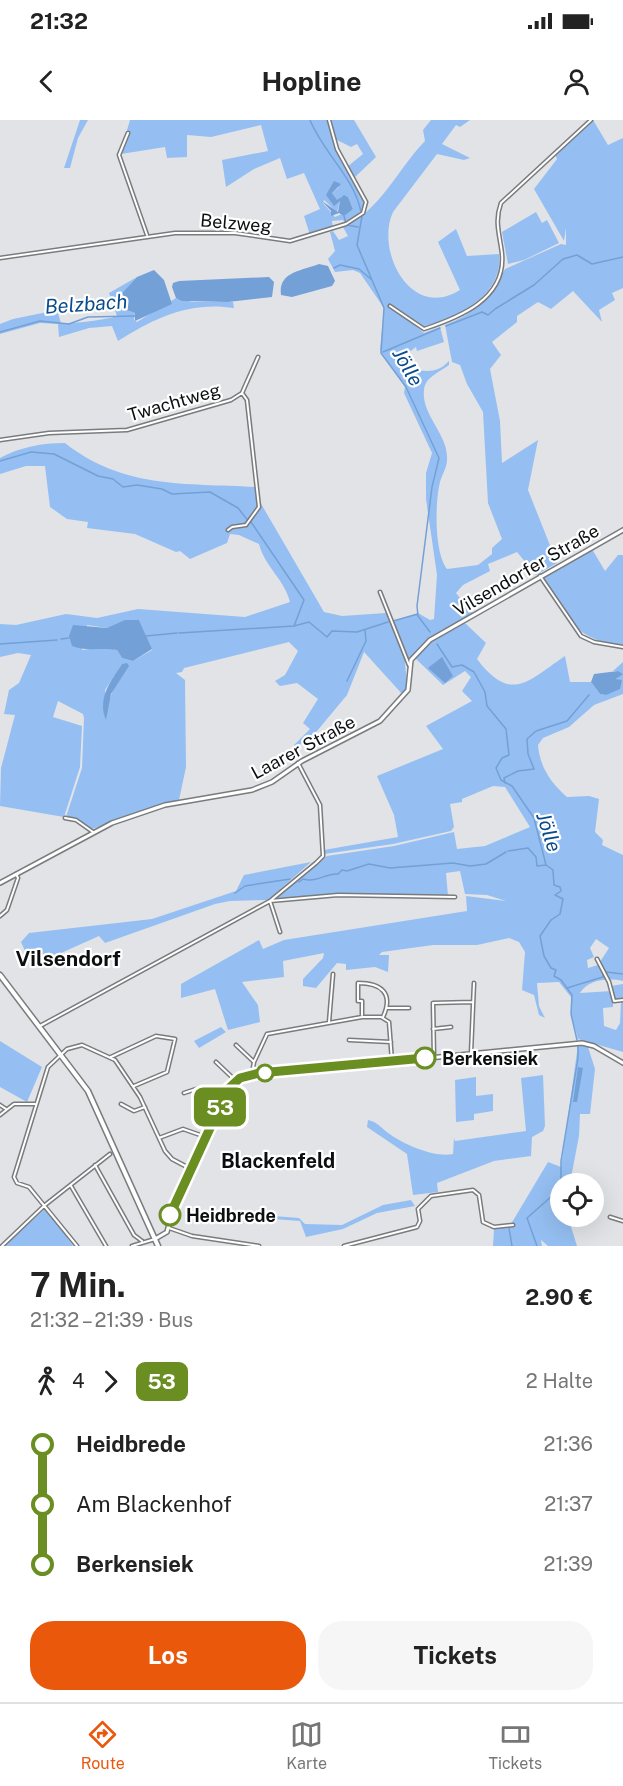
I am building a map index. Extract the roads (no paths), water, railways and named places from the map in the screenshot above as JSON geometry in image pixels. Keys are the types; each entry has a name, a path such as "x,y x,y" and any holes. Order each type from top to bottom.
{"main road":[{"path":"0,975 84,1083 100,1113 158,1246"}],"street":[{"name":"Belzweg","path":"0,258 147,235 211,231 290,241 329,231 356,219 366,209 364,195 337,149 329,120"},
{"path":"390,306 424,328 474,309 500,277 503,263 497,228 501,202 591,120"},
{"path":"128,133 119,155 147,235"},
{"name":"Twachtweg","path":"0,440 50,433 127,430 231,400 242,393 258,357"},
{"path":"228,530 232,527 246,525 259,507 246,400 242,393"},
{"name":"Vilsendorfer Straße","path":"409,665 417,651 442,633 623,530"},
{"path":"540,576 581,636 594,642 623,647"},
{"path":"380,592 409,665"},
{"name":"Laarer Straße","path":"0,883 93,832 165,805 260,787 298,763 380,721 408,690 409,665"},
{"path":"40,1026 270,901 322,856 320,805 298,763"},
{"path":"65,818 76,820 93,832"},
{"path":"0,916 8,908 18,878 16,874"},
{"path":"270,901 338,895 456,897"},
{"path":"270,901 280,932"},
{"path":"597,959 609,982 614,1002 623,1000"},
{"path":"328,1023 333,974"},
{"path":"471,1053 474,982"},
{"path":"362,1017 362,1001 358,1001 358,983 378,984 386,995 387,1008 383,1017"},
{"path":"434,1057 433,1003 473,1002"},
{"path":"387,1008 410,1008"},
{"path":"252,1074 254,1062 267,1034 362,1017 383,1017 390,1025 392,1061"},
{"path":"433,1029 451,1027"},
{"path":"111,1057 156,1036 175,1039 167,1072 134,1086"},
{"path":"350,1040 391,1042"},
{"path":"132,1246 165,1235 169,1228 174,1203 224,1098 236,1081 252,1074 584,1043 594,1046 623,1063"},
{"path":"77,1246 29,1187 17,1183 14,1177 48,1067 62,1053 73,1046 82,1045 111,1057 134,1086 168,1155 191,1168"},
{"path":"236,1045 254,1062"},
{"path":"216,1062 236,1081"},
{"path":"184,1093 199,1088 224,1098"},
{"path":"0,1115 14,1104 36,1104"},
{"path":"121,1104 134,1111 145,1107"},
{"path":"0,1105 6,1109"},
{"path":"159,1138 183,1129 206,1137"},
{"path":"2,1246 45,1205 110,1154"},
{"path":"95,1165 134,1235 142,1241"},
{"path":"70,1186 106,1246"},
{"path":"344,1246 417,1227 420,1221 418,1209 431,1196 461,1191 473,1190 479,1195 483,1222 495,1227 513,1225"},
{"path":"610,1217 623,1221"},
{"path":"169,1228 192,1236 259,1246"}],"waterway":[{"name":"Jölle","path":"310,120 352,188 361,212"},
{"path":"344,216 346,223"},
{"name":"Jölle","path":"362,216 357,245 384,308 381,353 406,387 439,458 432,487 417,606 418,616 430,632"},
{"path":"347,225 358,227"},
{"path":"495,309 534,285 563,259 577,255 592,264 623,257"},
{"name":"Belzbach","path":"334,268 340,265 359,269 372,280"},
{"path":"446,326 482,312 488,315 494,310"},
{"name":"Belzbach","path":"0,332 40,321 69,324 88,317 135,316"},
{"path":"383,352 440,328"},
{"path":"0,461 31,452 54,454 98,476 113,479 123,487 137,485 162,489 172,494 210,492 238,508 249,522"},
{"path":"251,522 304,600 294,626"},
{"path":"393,621 418,614"},
{"path":"179,633 294,626 309,622 327,637 332,631 357,632 388,622"},
{"path":"347,681 366,641 365,630"},
{"path":"146,636 177,633"},
{"path":"61,639 69,638"},
{"path":"0,644 57,640"},
{"name":"Jölle","path":"437,644 452,667 462,665 474,672 485,692 487,706 506,729 509,755 502,758 496,768 501,780 512,786 534,818 546,865 553,870 554,885 560,887 561,891 555,895 563,899 560,914 551,920 540,936 544,956 551,968 556,970 554,976 561,980 572,995 571,1014 577,1040"},
{"path":"505,783 504,778 518,771 534,769 528,754 527,739 536,731 567,721 589,695"},
{"path":"508,851 528,848 536,857 537,866 546,865"},
{"path":"299,882 303,879 313,880 338,874 342,870 347,871 369,864 390,868 453,863 470,866 486,864 506,852"},
{"path":"235,893 245,886 290,879"},
{"path":"606,972 623,974"},
{"path":"567,988 603,977 603,973"},
{"name":"Jölle","path":"561,1173 578,1046"},
{"name":"Jölle","path":"537,1246 527,1218 550,1198"},
{"path":"509,1228 512,1246"}],"place":[{"name":"Berkensiek","path":"425,1058"},
{"name":"Heidbrede","path":"170,1215"}],"district":[{"name":"Vilsendorf","path":"68,958"},
{"name":"Blackenfeld","path":"278,1161"}]}
